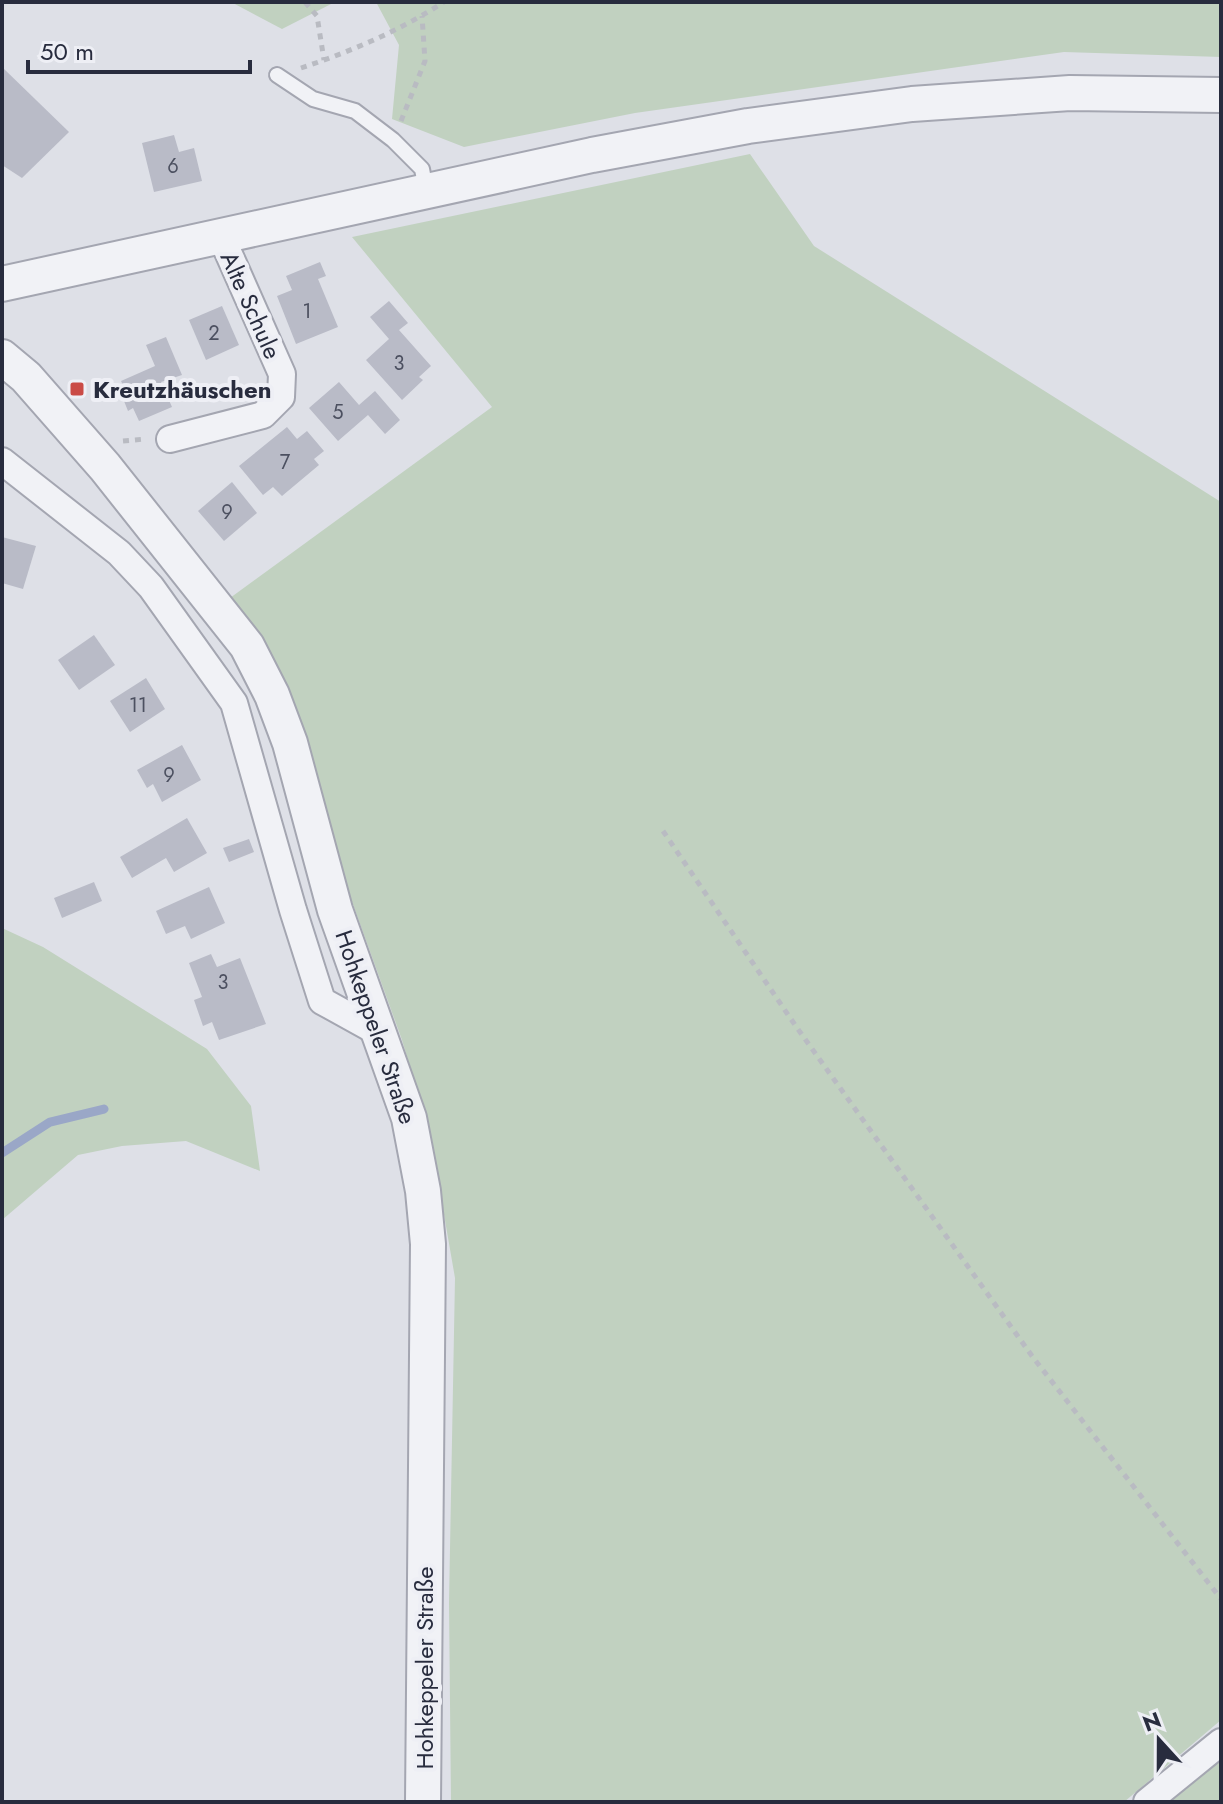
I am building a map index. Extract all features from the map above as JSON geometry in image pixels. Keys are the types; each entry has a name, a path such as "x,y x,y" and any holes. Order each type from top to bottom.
{"street":[{"path":"2,284 426,190 748,126 912,104 1070,93 1221,95"},
{"name":"Alte Schule","path":"170,439 263,415 281,397 282,374 220,234"},
{"name":"Hohkeppeler Straße","path":"2,357 26,377 105,467 247,646 272,695 290,743 335,910 380,1033 415,1142 428,1244 423,1802"},
{"path":"2,461 119,553 151,587 234,703 322,1001 380,1033"},
{"path":"1147,1802 1221,1742"}],"lane":[{"path":"277,75 313,99 355,111 393,140 422,169 426,190"}],"path":[{"path":"305,2 317,16 324,60"},
{"path":"277,75 324,60 422,16 444,2"},
{"path":"393,140 425,61 422,16"},
{"path":"663,831 795,1025 1022,1344 1221,1599"}],"green space":[{"path":"231,2 335,2 282,29"},
{"path":"376,2 1221,2 1221,57 1064,52 635,113 464,147 392,119 399,45"},
{"path":"750,154 814,246 1221,502 1221,1720 1124,1802 451,1802 449,1603 455,1278 430,1134 402,1040 342,874 320,787 282,677 230,598 492,407 352,237"},
{"path":"2,928 43,947 207,1049 251,1106 260,1171 186,1141 122,1146 78,1155 2,1220"},
{"path":"1221,1753 1221,1802 1161,1802"}],"building":[{"path":"2,67 69,132 22,178 2,165"},
{"path":"174,135 179,152 194,148 202,181 154,192 142,143"},
{"path":"320,262 326,276 318,279 338,327 296,344 277,296 292,290 286,276"},
{"path":"389,301 408,323 399,330 431,366 419,377 423,380 402,400 366,360 389,339 370,317"},
{"path":"222,306 239,345 206,360 189,320"},
{"path":"166,337 182,375 161,382 172,407 139,421 133,408 128,411 122,396 127,394 121,381 155,366 146,345"},
{"path":"339,382 359,405 375,391 400,420 385,434 368,415 338,441 309,408"},
{"path":"287,427 297,439 307,431 324,451 314,459 319,465 282,496 273,487 263,495 239,466"},
{"path":"232,482 257,513 224,541 198,511"},
{"path":"2,537 36,546 23,589 2,583"},
{"path":"94,635 115,665 79,690 58,660"},
{"path":"146,678 165,709 130,732 110,701"},
{"path":"182,745 201,780 162,802 153,784 147,788 137,770"},
{"path":"187,818 207,853 174,872 166,858 132,878 120,857"},
{"path":"249,839 254,852 229,862 223,848"},
{"path":"94,882 102,901 62,918 54,898"},
{"path":"209,887 225,923 191,939 185,926 166,934 156,911"},
{"path":"211,954 217,967 240,958 266,1024 219,1040 212,1022 203,1026 194,1000 202,997 189,963"}],"waterway":[{"path":"2,1153 50,1122 104,1109"}],"place":[{"name":"Kreutzhäuschen","path":"77,389"}]}
